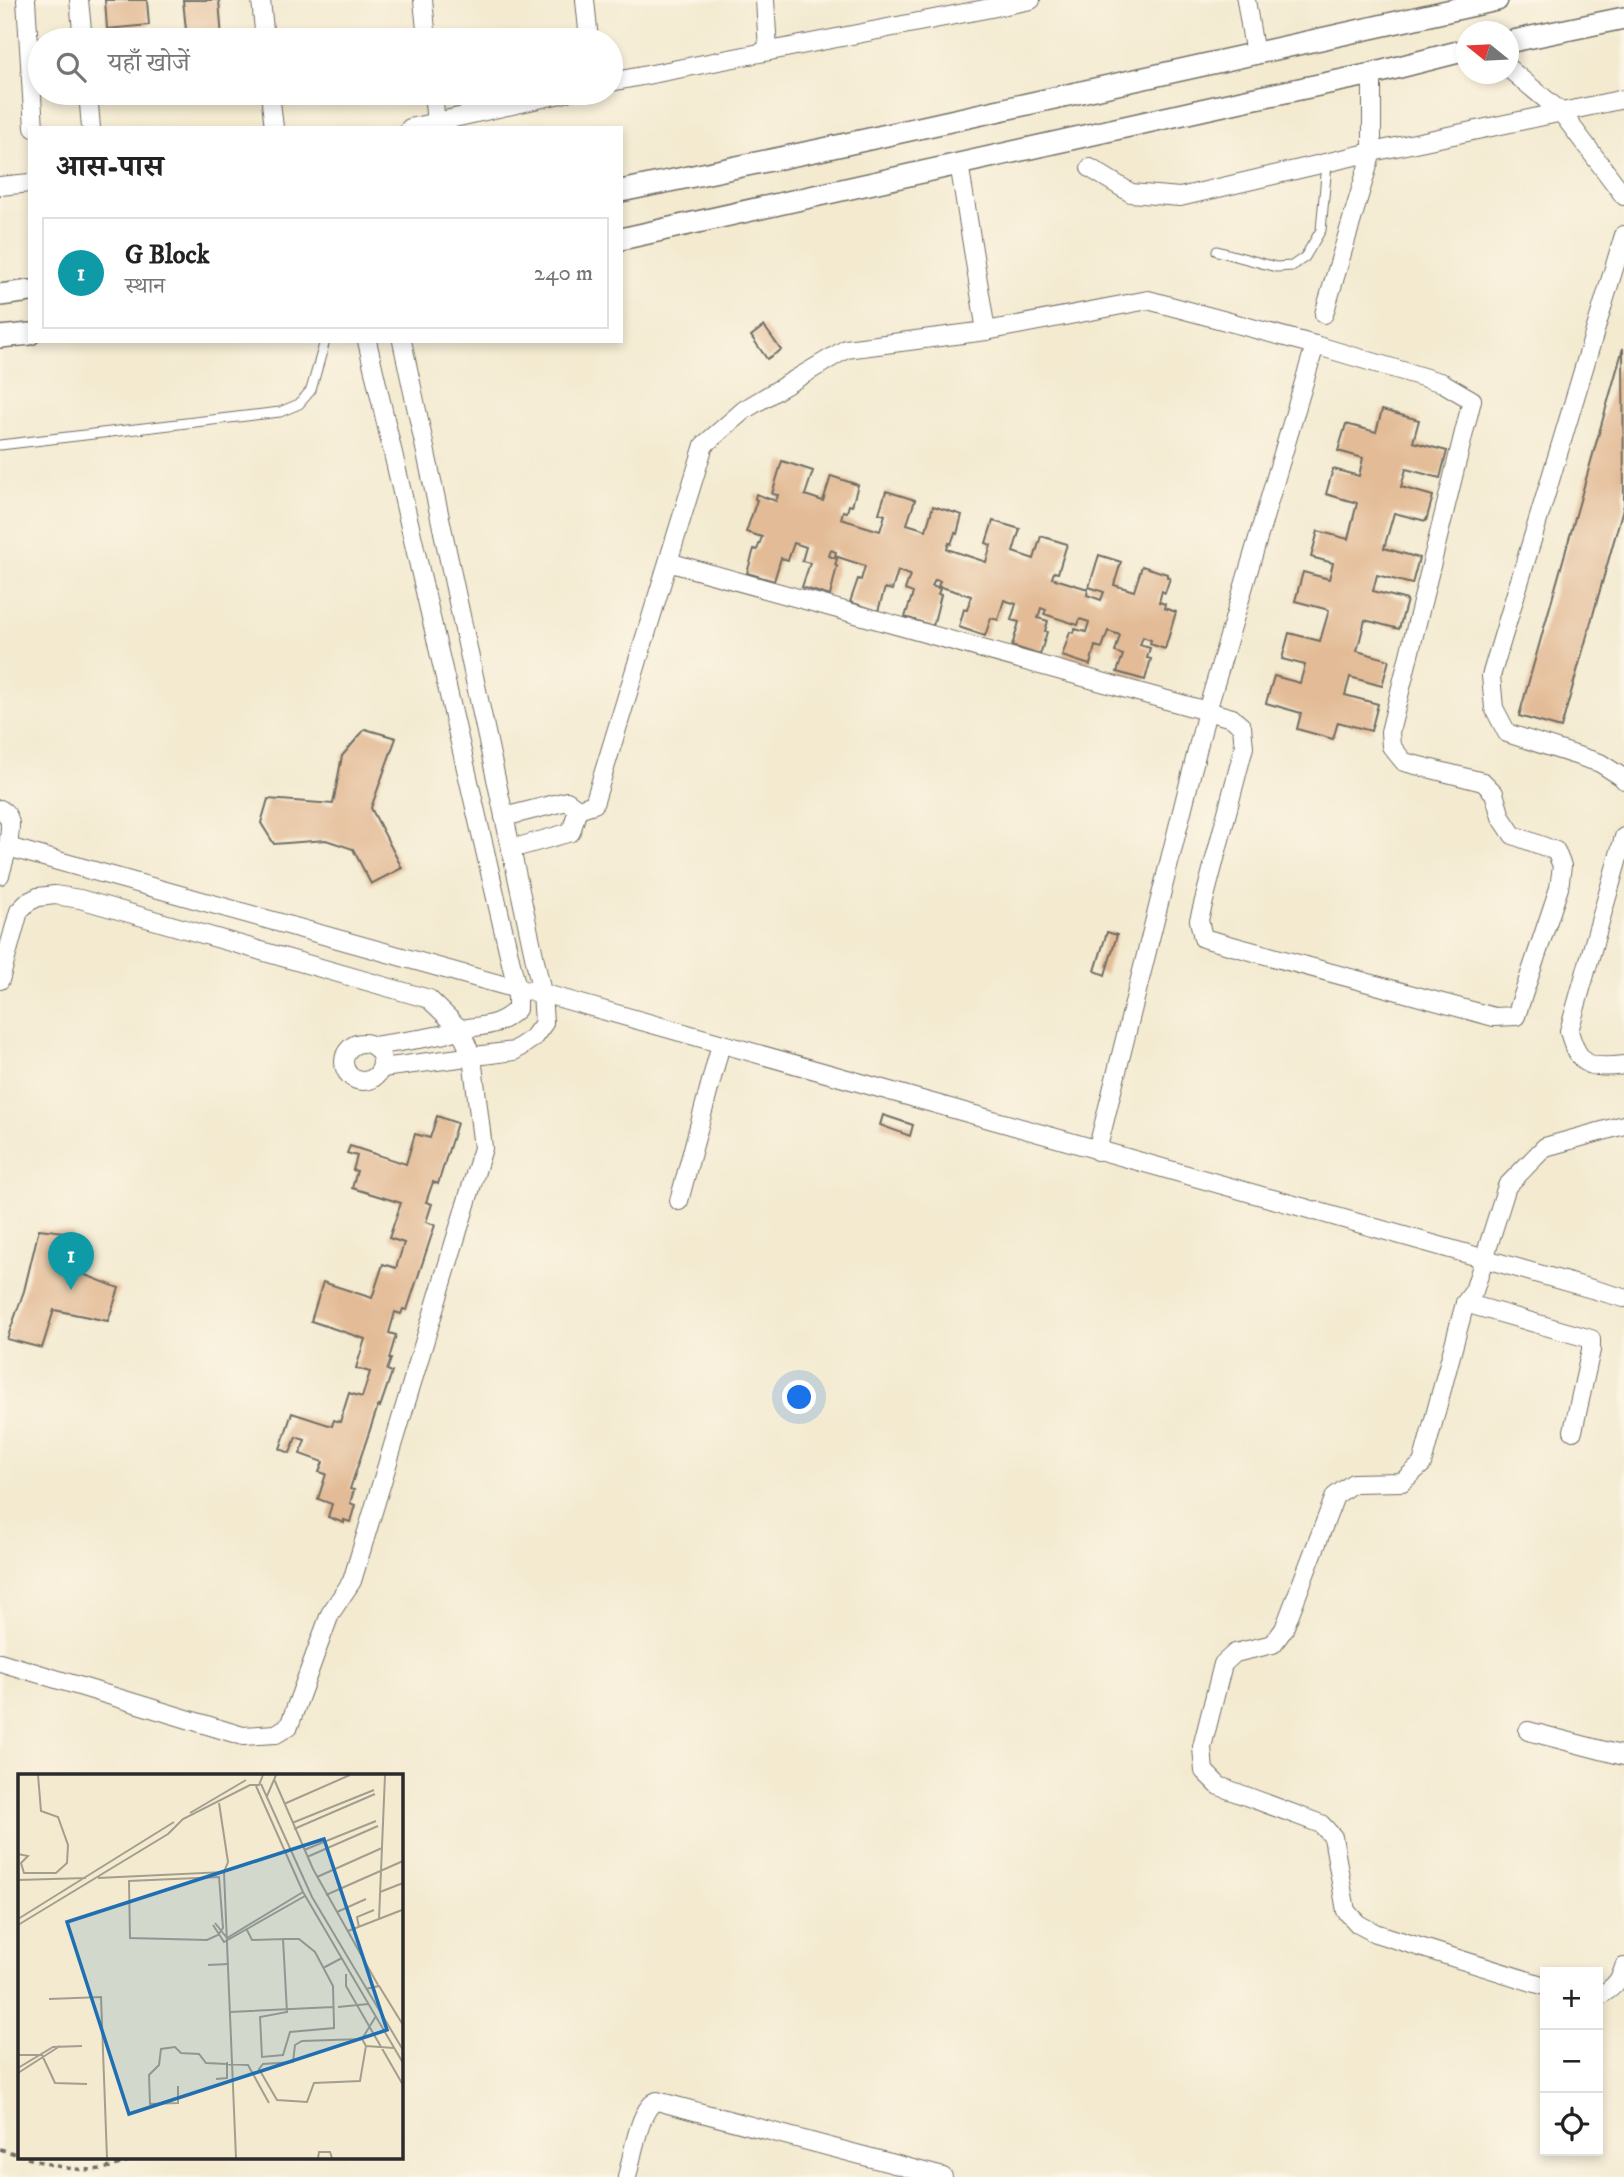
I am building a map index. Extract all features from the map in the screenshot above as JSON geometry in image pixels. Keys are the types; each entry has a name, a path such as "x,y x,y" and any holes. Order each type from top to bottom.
{"street":[{"path":"26,0 28,32"},
{"path":"79,0 82,28"},
{"path":"261,0 264,28"},
{"path":"423,0 426,28"},
{"path":"585,0 588,28"},
{"path":"765,0 768,50"},
{"path":"623,80 1031,0"},
{"path":"1246,0 1255,55"},
{"path":"623,191 824,149 1497,0"},
{"path":"1519,40 1624,18"},
{"path":"623,239 1372,74 1456,53"},
{"path":"1324,314 1372,152 1372,74"},
{"path":"1519,77 1561,112 1624,196"},
{"path":"1090,168 1131,193 1180,197 1372,152 1624,99"},
{"path":"33,105 34,126"},
{"path":"89,105 91,126"},
{"path":"271,105 274,126"},
{"path":"434,105 436,123"},
{"path":"420,126 513,105"},
{"path":"959,163 986,331"},
{"path":"0,186 28,183"},
{"path":"1624,235 1491,676 1494,708 1507,733 1600,762 1624,780"},
{"path":"0,295 28,291"},
{"path":"578,809 594,804 668,562 704,445 744,410 846,349 986,331 1148,300 1443,383 1472,400 1390,732 1391,746 1404,762 1483,782 1494,793 1501,817 1513,835 1556,851 1562,866 1559,888 1516,1016 1494,1017 1203,938 1199,920 1244,747 1242,727 1232,718 668,562"},
{"path":"0,337 28,334"},
{"path":"367,343 517,989 517,1009 506,1020 487,1026 460,1028 443,1035 374,1046 362,1042 350,1047 346,1052 344,1065 350,1076 362,1082 374,1078 382,1068 382,1056 374,1046"},
{"path":"382,1068 514,1051 533,1038 544,1023 542,993 402,343"},
{"path":"1097,1151 1207,712 1315,345"},
{"path":"504,817 567,801 578,809"},
{"path":"0,808 8,814 10,821 8,847 0,876"},
{"path":"511,849 571,831 578,809"},
{"path":"1624,837 1569,1031 1573,1048 1586,1063 1599,1068 1624,1065"},
{"path":"8,847 517,989 542,993 1624,1298"},
{"path":"0,980 19,911 38,897 55,895 80,899 429,999 460,1028 472,1057 483,1148 352,1581 330,1614 289,1726 276,1734 243,1736 0,1662"},
{"path":"679,1202 721,1044"},
{"path":"1540,1984 1375,1933 1358,1924 1346,1911 1333,1837 1321,1824 1219,1786 1203,1771 1202,1746 1223,1664 1235,1653 1273,1644 1284,1629 1335,1496 1353,1483 1402,1482 1422,1464 1465,1302 1474,1291 1478,1258 1507,1186 1545,1147 1624,1125"},
{"path":"1465,1302 1591,1339 1591,1350 1573,1431"},
{"path":"1528,1731 1624,1756"},
{"path":"1603,1993 1622,1978 1624,1967"},
{"path":"627,2177 644,2113 652,2102 657,2101 943,2177"}],"lane":[{"path":"1217,251 1276,267 1292,266 1305,257 1321,230 1326,164"},
{"path":"0,445 280,412 299,404 311,390 324,343"}],"path":[{"path":"0,2149 18,2155"},
{"path":"34,2160 94,2177"},
{"path":"115,2172 132,2160"}],"building":[{"path":"105,0 147,0 149,25 107,28"},
{"path":"183,0 219,0 221,28 186,28"},
{"path":"764,326 781,350 767,359 751,336"},
{"path":"1623,348 1624,505 1561,728 1519,716"},
{"path":"1382,410 1419,420 1413,442 1447,451 1440,478 1406,469 1401,487 1433,496 1426,521 1394,513 1384,548 1419,558 1412,584 1377,575 1373,591 1407,600 1399,629 1365,620 1357,651 1389,660 1382,686 1350,677 1345,695 1378,704 1371,731 1338,722 1333,739 1297,729 1301,713 1266,703 1274,676 1300,683 1305,665 1282,659 1289,633 1320,641 1329,610 1295,601 1303,572 1329,579 1333,563 1311,557 1318,531 1348,539 1357,503 1326,494 1333,469 1359,476 1363,458 1338,451 1346,424 1376,432"},
{"path":"782,461 813,471 805,495 823,501 831,476 858,485 852,506 849,505 847,512 843,511 841,519 880,531 885,515 879,513 886,491 915,500 907,524 926,530 933,506 962,515 957,534 955,533 947,549 986,562 991,545 986,543 993,521 1020,529 1013,552 1034,559 1041,536 1067,544 1058,573 1054,572 1052,578 1088,589 1087,595 1101,600 1104,592 1089,587 1099,555 1121,562 1114,585 1134,591 1142,566 1167,574 1170,578 1159,602 1165,604 1164,608 1176,612 1165,649 1150,644 1151,640 1143,637 1140,645 1150,648 1147,658 1151,659 1145,680 1117,672 1123,655 1115,652 1120,635 1108,631 1102,648 1095,646 1090,665 1062,656 1070,632 1074,633 1075,629 1086,632 1089,622 1080,619 1078,625 1044,614 1046,610 1041,608 1038,618 1048,621 1040,655 1012,646 1019,622 1011,620 1016,604 1004,600 998,620 991,618 985,636 959,627 971,596 938,586 940,581 935,580 932,586 940,589 938,594 941,595 933,626 905,617 913,593 905,590 910,575 898,571 892,590 885,588 878,611 850,602 865,566 835,556 836,552 831,550 829,556 837,559 837,566 830,596 802,587 810,563 802,561 806,547 794,543 788,560 781,558 774,581 747,573 754,549 757,550 762,537 746,532 757,500 756,494 776,501 778,495 772,494"},
{"path":"365,729 396,738 371,808 402,868 371,884 353,849 326,840 274,844 261,823 268,799 333,804 342,756"},
{"path":"1107,932 1117,935 1105,975 1095,971"},
{"path":"883,1115 913,1125 910,1136 880,1125"},
{"path":"437,1116 457,1123 438,1184 433,1182 426,1202 432,1204 426,1222 435,1225 407,1310 403,1309 401,1314 395,1312 389,1333 396,1335 387,1370 392,1372 350,1489 354,1490 350,1503 355,1505 350,1522 344,1520 344,1523 328,1517 332,1504 318,1499 326,1474 319,1472 323,1462 300,1454 305,1440 296,1437 290,1453 280,1449 292,1413 332,1426 334,1420 340,1422 349,1393 362,1397 370,1372 356,1368 365,1339 311,1321 323,1282 372,1298 383,1264 396,1268 404,1243 389,1238 401,1203 352,1188 357,1171 353,1170 357,1156 347,1153 350,1146 406,1164 415,1134 430,1138"},
{"path":"39,1229 73,1233 68,1265 75,1271 119,1288 108,1321 54,1310 42,1348 7,1339 24,1291"}],"place":[{"name":"G Block","path":"71,1290"}]}
